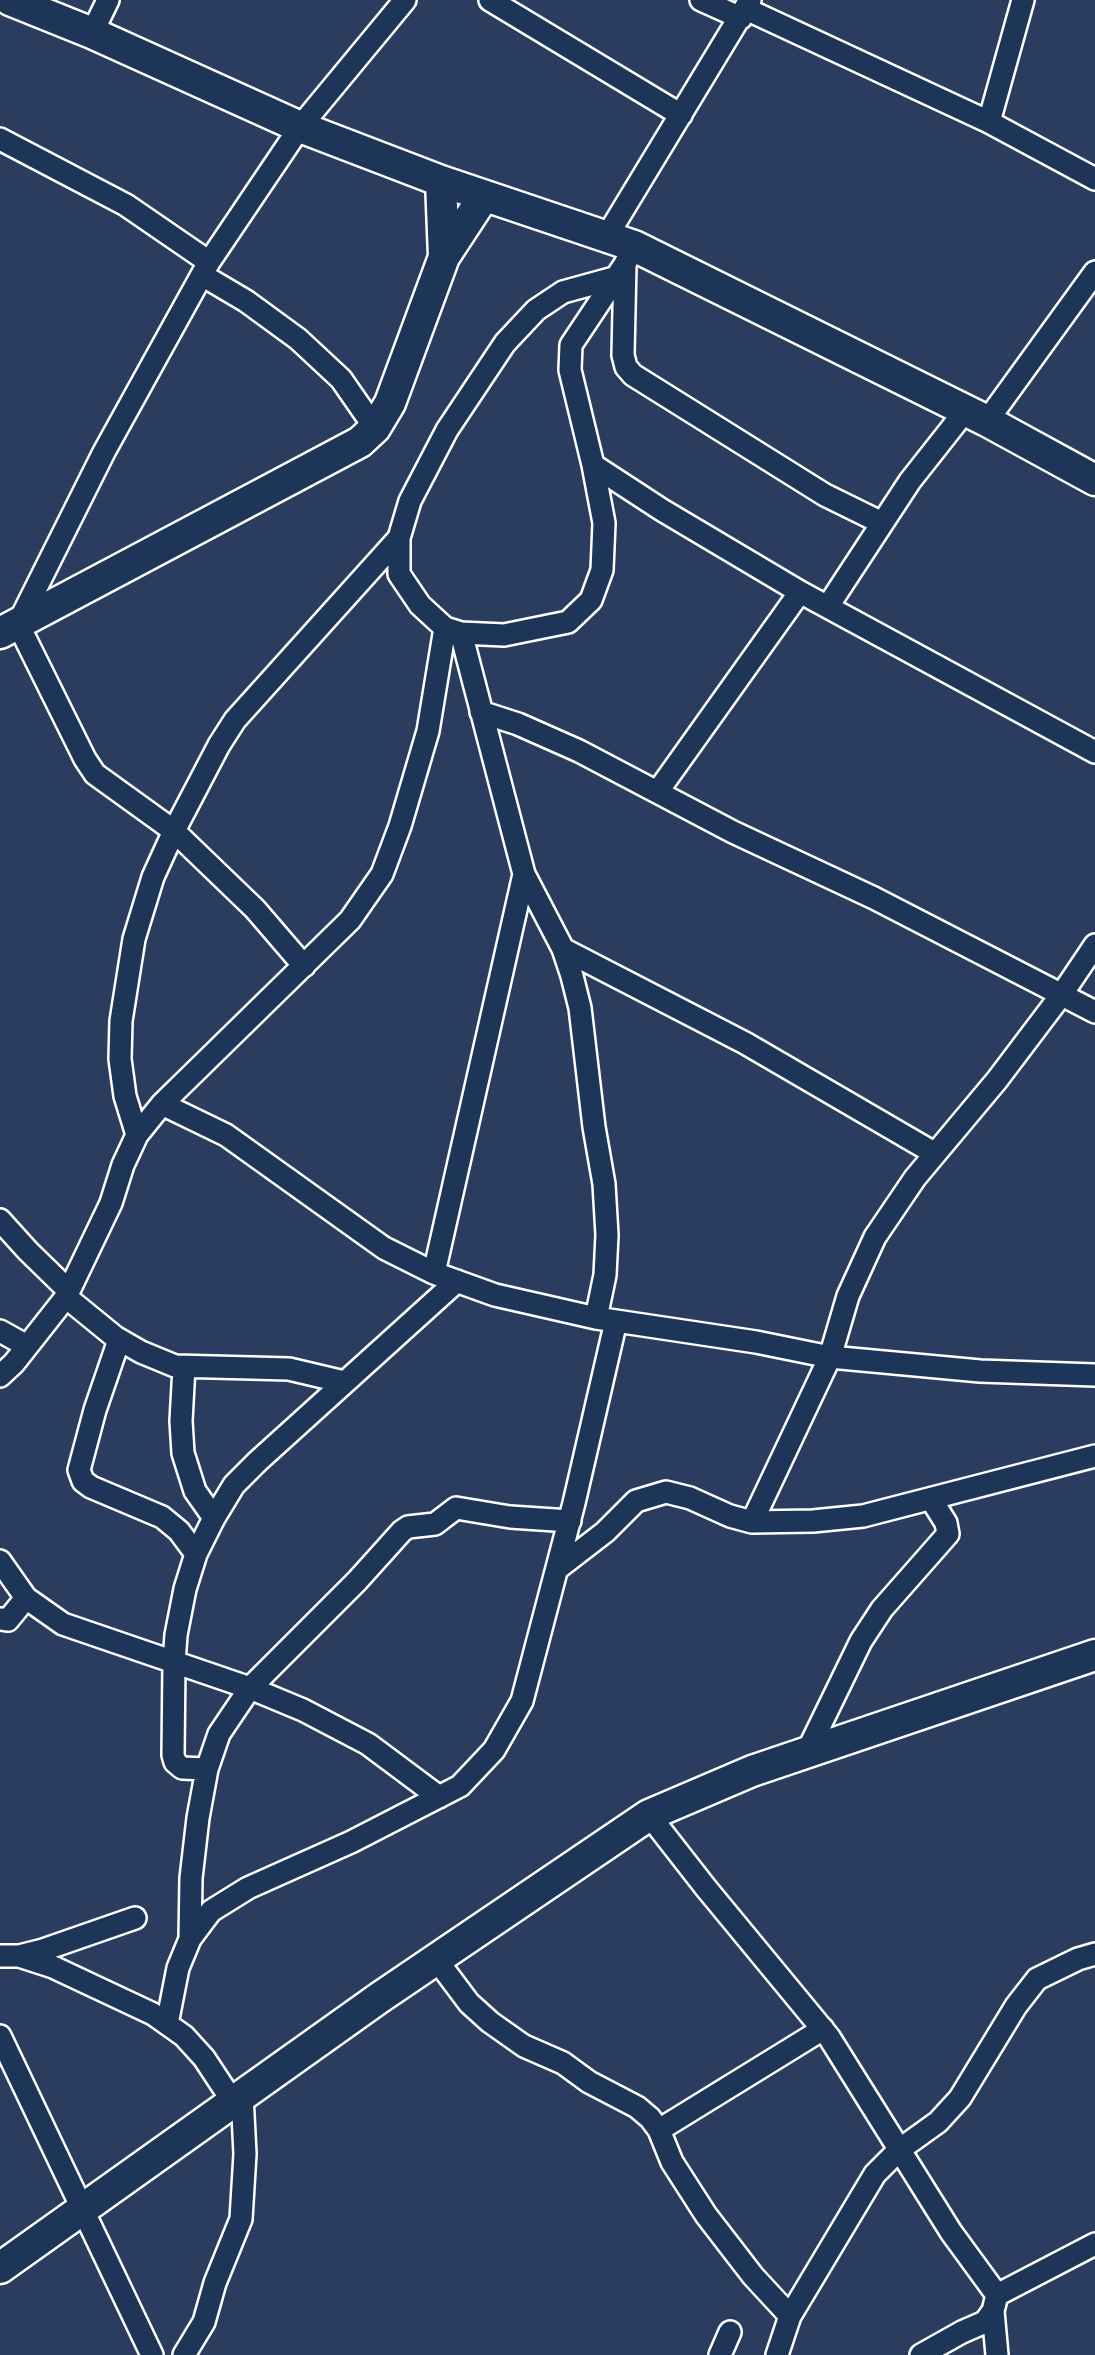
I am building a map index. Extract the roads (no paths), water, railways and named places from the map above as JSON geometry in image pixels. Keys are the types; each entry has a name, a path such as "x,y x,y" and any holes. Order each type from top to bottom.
{"street":[{"path":"10,0 92,33 300,127 484,196 620,256 976,415 1095,480"},
{"path":"92,33 108,0"},
{"path":"9,628 206,269 300,127 405,0"},
{"path":"490,0 681,115"},
{"path":"701,0 746,9 989,122 1095,179"},
{"path":"989,122 1023,0"},
{"path":"620,256 536,310 505,343 447,430 410,502 398,538 399,574 420,605 453,630 504,635 568,622 591,600 602,570 604,523 570,370 571,345 620,256 681,115 746,9"},
{"path":"0,139 126,205 298,339 341,379 375,428"},
{"path":"441,181 444,257"},
{"path":"9,628 360,442 375,428 390,403 444,257 484,196"},
{"path":"620,256 623,355 626,367 633,375 804,482 882,523"},
{"path":"828,606 910,481 976,415 1095,272"},
{"path":"593,465 662,510 800,592 1095,752"},
{"path":"137,1135 125,1096 120,1059 121,1021 125,981 134,939 153,877 174,831 235,720 398,538"},
{"path":"658,791 800,592"},
{"path":"9,628 95,774 174,831 256,909 304,966"},
{"path":"167,2024 178,1968 190,1939 211,1911 248,1888 351,1842 460,1786 494,1750 523,1701 570,1521 606,1319 607,1234 604,1184 594,1128 580,1008 562,948 524,874 481,712 453,630"},
{"path":"0,1376 67,1294 111,1203 123,1165 137,1135 162,1104 350,920 382,874 400,826 428,731 453,630"},
{"path":"481,712 517,724 579,751 733,832 874,898 1095,1012"},
{"path":"433,1273 524,874"},
{"path":"752,1522 831,1357 848,1296 875,1237 934,1153 997,1080 1095,945"},
{"path":"562,948 745,1043 934,1153"},
{"path":"162,1104 226,1135 384,1248 433,1273 495,1295 606,1319 755,1342 831,1357 980,1371 1095,1375"},
{"path":"0,1220 67,1294 119,1340 141,1352 175,1366 289,1369 344,1382"},
{"path":"207,1769 182,1768 175,1762 174,1663 184,1589 196,1554 214,1518 234,1485 457,1281"},
{"path":"0,1331 27,1346"},
{"path":"119,1340 95,1410 79,1470 83,1481 91,1487 162,1517 179,1531 196,1554"},
{"path":"184,1367 181,1421 183,1453 195,1490 214,1518"},
{"path":"557,1569 605,1532 636,1501 666,1492 690,1498 730,1516 752,1522 786,1523 863,1516 1095,1456"},
{"path":"807,1752 861,1641 882,1609 948,1534 946,1523 930,1499"},
{"path":"190,1939 191,1878 207,1769 219,1734 250,1688 357,1581 402,1531 435,1524 456,1508 510,1517 570,1521"},
{"path":"0,1561 26,1598 63,1624 250,1688 303,1710 368,1744 439,1797"},
{"path":"0,1619 8,1620 26,1598"},
{"path":"0,2268 436,1959 649,1815 752,1771 1095,1655"},
{"path":"649,1815 823,2029 995,2303 998,2355"},
{"path":"9,1956 43,1951 135,1918"},
{"path":"777,2355 790,2316 875,2174 899,2150 938,2122 960,2098 1016,2006 1037,1979 1077,1959 1095,1954"},
{"path":"9,1956 53,1968 126,2000 167,2024 184,2036 238,2099 245,2154 241,2219 215,2283 204,2322 184,2355"},
{"path":"436,1959 469,2003 490,2022 524,2046 563,2063 650,2118 659,2130 672,2162 706,2215 753,2276 790,2316"},
{"path":"659,2130 823,2029"},
{"path":"0,2036 152,2355"},
{"path":"921,2355 985,2322 995,2303 1095,2244"},
{"path":"720,2355 730,2332"}]}
